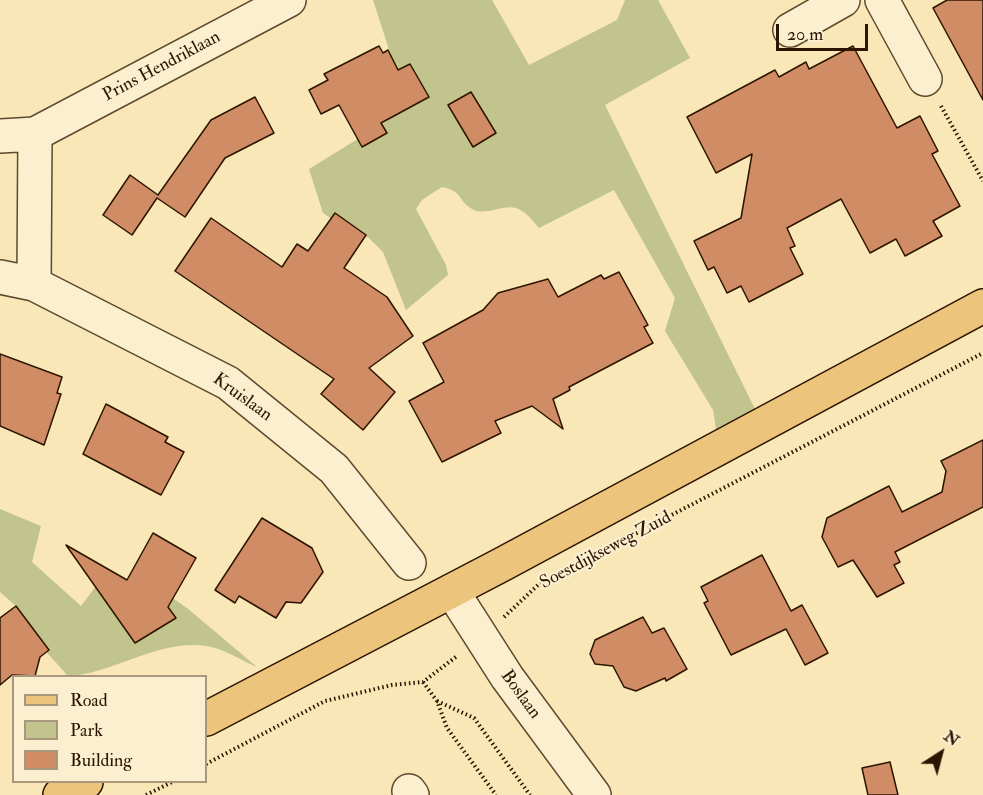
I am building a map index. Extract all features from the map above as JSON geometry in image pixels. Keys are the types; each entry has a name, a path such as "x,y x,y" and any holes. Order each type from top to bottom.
{"main road":[{"name":"Soestdijkseweg Zuid","path":"207,718 452,591 983,306"},
{"path":"60,795 84,783"}],"street":[{"name":"Prins Hendriklaan","path":"35,134 289,0"},
{"path":"790,30 843,0"},
{"path":"882,0 926,79"},
{"path":"0,136 35,134 34,284"},
{"name":"Kruislaan","path":"0,277 34,284 228,383 334,469 409,563"},
{"name":"Boslaan","path":"452,591 479,638 594,795"}],"path":[{"path":"926,79 983,181"},
{"name":"Soestdijkseweg Zuid","path":"423,682 479,638 539,584 983,353"},
{"path":"207,763 325,701 392,685 423,682 437,701 447,728 496,795"},
{"path":"437,701 474,718 530,795"},
{"path":"146,795 169,783"}],"green space":[{"path":"373,0 492,0 529,65 617,20 625,0 658,0 690,58 605,105 755,409 716,429 713,410 665,331 675,298 614,190 539,228 527,215 516,208 478,211 467,206 454,191 442,187 422,200 416,209 446,265 448,275 406,310 383,252 369,238 339,224 323,213 309,169 408,108"},
{"path":"0,509 41,526 32,562 81,606 102,578 155,586 187,608 257,667 219,649 188,645 153,652 85,674 67,675 32,636 17,607 0,592"}],"building":[{"path":"947,0 983,0 983,100 933,8"},
{"path":"379,46 383,53 388,50 398,70 410,64 429,97 381,123 387,133 362,147 339,105 321,114 309,90 328,80 324,74"},
{"path":"853,46 897,128 920,116 938,151 932,154 960,206 933,221 942,236 905,256 896,239 870,253 841,199 787,228 795,246 790,248 803,274 749,302 741,286 727,293 714,267 708,270 694,241 741,218 752,154 716,173 687,117 775,70 779,77 806,62 809,69"},
{"path":"471,92 496,133 473,147 448,105"},
{"path":"255,97 274,133 225,158 185,217 157,198 132,235 103,215 130,175 158,195 211,120"},
{"path":"335,213 366,235 344,268 387,297 413,336 369,368 395,392 363,430 321,394 334,379 175,271 211,218 282,267 297,244 308,251"},
{"path":"619,272 648,325 644,327 653,343 569,387 570,390 553,399 563,429 532,406 495,421 501,433 442,462 409,401 444,382 423,343 483,310 498,293 548,279 558,297 601,275 604,279"},
{"path":"0,354 62,377 57,393 61,394 44,445 0,426"},
{"path":"106,404 168,437 165,442 184,452 161,495 83,454"},
{"path":"983,440 983,507 895,552 900,562 894,565 904,583 877,597 853,560 838,567 822,537 827,518 889,486 902,512 942,492 946,471 941,461"},
{"path":"262,518 312,548 323,572 301,603 286,602 276,618 239,596 235,603 215,590"},
{"path":"153,533 196,558 168,607 176,618 135,643 66,545 127,580"},
{"path":"762,555 791,611 802,605 828,653 805,665 786,629 731,655 704,603 708,601 701,587"},
{"path":"16,606 49,650 40,657 35,675 12,675 0,685 0,618"},
{"path":"643,617 652,633 664,628 687,669 666,681 665,678 636,691 624,687 613,666 595,664 590,654 595,640"},
{"path":"890,762 898,795 868,795 862,768"}]}
